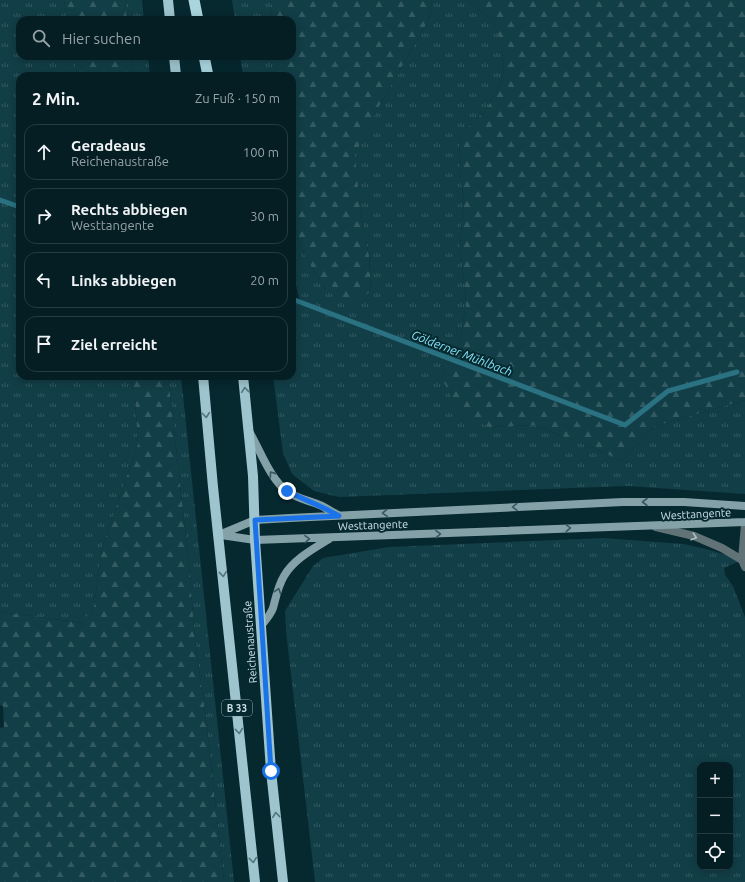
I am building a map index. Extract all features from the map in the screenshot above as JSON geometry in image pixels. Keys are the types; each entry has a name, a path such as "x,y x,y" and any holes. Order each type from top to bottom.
{"highway":[{"path":"194,0 197,16"},
{"path":"205,60 207,72"}],"main road":[{"path":"168,0 170,16"},
{"path":"174,60 176,72"},
{"name":"B 33","path":"203,380 219,535"},
{"name":"B 33","path":"243,380 249,432 255,520"},
{"path":"249,432 266,465 283,488 300,498 321,506 339,516"},
{"name":"Westtangente","path":"219,535 255,520 623,502 684,502 745,506"},
{"name":"Reichenaustraße","path":"255,520 255,540 271,771 283,882"},
{"name":"Westtangente","path":"219,535 255,540 745,523"},
{"name":"Reichenaustraße","path":"219,535 255,882"},
{"path":"261,626 272,610 278,589 285,575 304,555 330,538"}],"street":[{"path":"743,564 745,523"},
{"path":"656,527 694,536 722,548 743,564"}],"green space":[{"path":"0,0 64,0 66,16 16,16 16,60 75,60 76,72 16,72 16,380 131,380 135,398 138,444 102,548 94,606 83,623 0,612"},
{"path":"64,0 125,0 127,16 66,16"},
{"path":"125,0 142,0 144,16 127,16"},
{"path":"232,0 271,0 270,16 234,16"},
{"path":"271,0 432,0 428,21 378,108 355,154 360,209 369,256 371,292 349,302 326,290 309,263 298,241 296,229 296,72 273,72 278,60 296,60 296,16 270,16"},
{"path":"432,0 468,0 494,23 503,49 504,78 486,110 460,135 459,167 464,199 460,243 466,304 460,341 442,378 489,427 533,425 589,446 622,461 655,426 745,400 745,494 627,486 339,497 314,491 292,474 283,453 274,380 296,380 296,304 300,302 296,285 296,229 298,241 309,263 326,290 371,292 369,256 360,209 354,154 378,108 428,21"},
{"path":"468,0 745,0 745,400 655,426 622,461 589,446 533,425 489,427 459,413 442,378 460,341 466,304 460,243 464,199 459,167 460,135 486,110 504,78 503,50 494,23"},
{"path":"75,60 131,60 133,72 76,72"},
{"path":"131,60 148,60 150,72 133,72"},
{"path":"241,60 278,60 273,72 242,72"},
{"path":"131,380 168,380 189,564 195,642 205,711 224,882 0,882 0,728 4,727 3,706 0,705 0,612 82,623 94,606 102,548 138,444 135,398"},
{"path":"168,380 181,380 234,882 224,882 205,711 195,642 189,564"},
{"path":"603,538 684,544 742,560 724,568 725,575 733,586 745,617 745,882 315,882 286,631 285,611 313,566 323,558 389,547"}],"waterway":[{"name":"Gölderner Mühlbach","path":"0,200 16,206"},
{"name":"Gölderner Mühlbach","path":"296,301 625,425 668,391 737,372"}],"route":[{"path":"271,771 255,540 255,520 339,516 321,506 287,491"}]}
